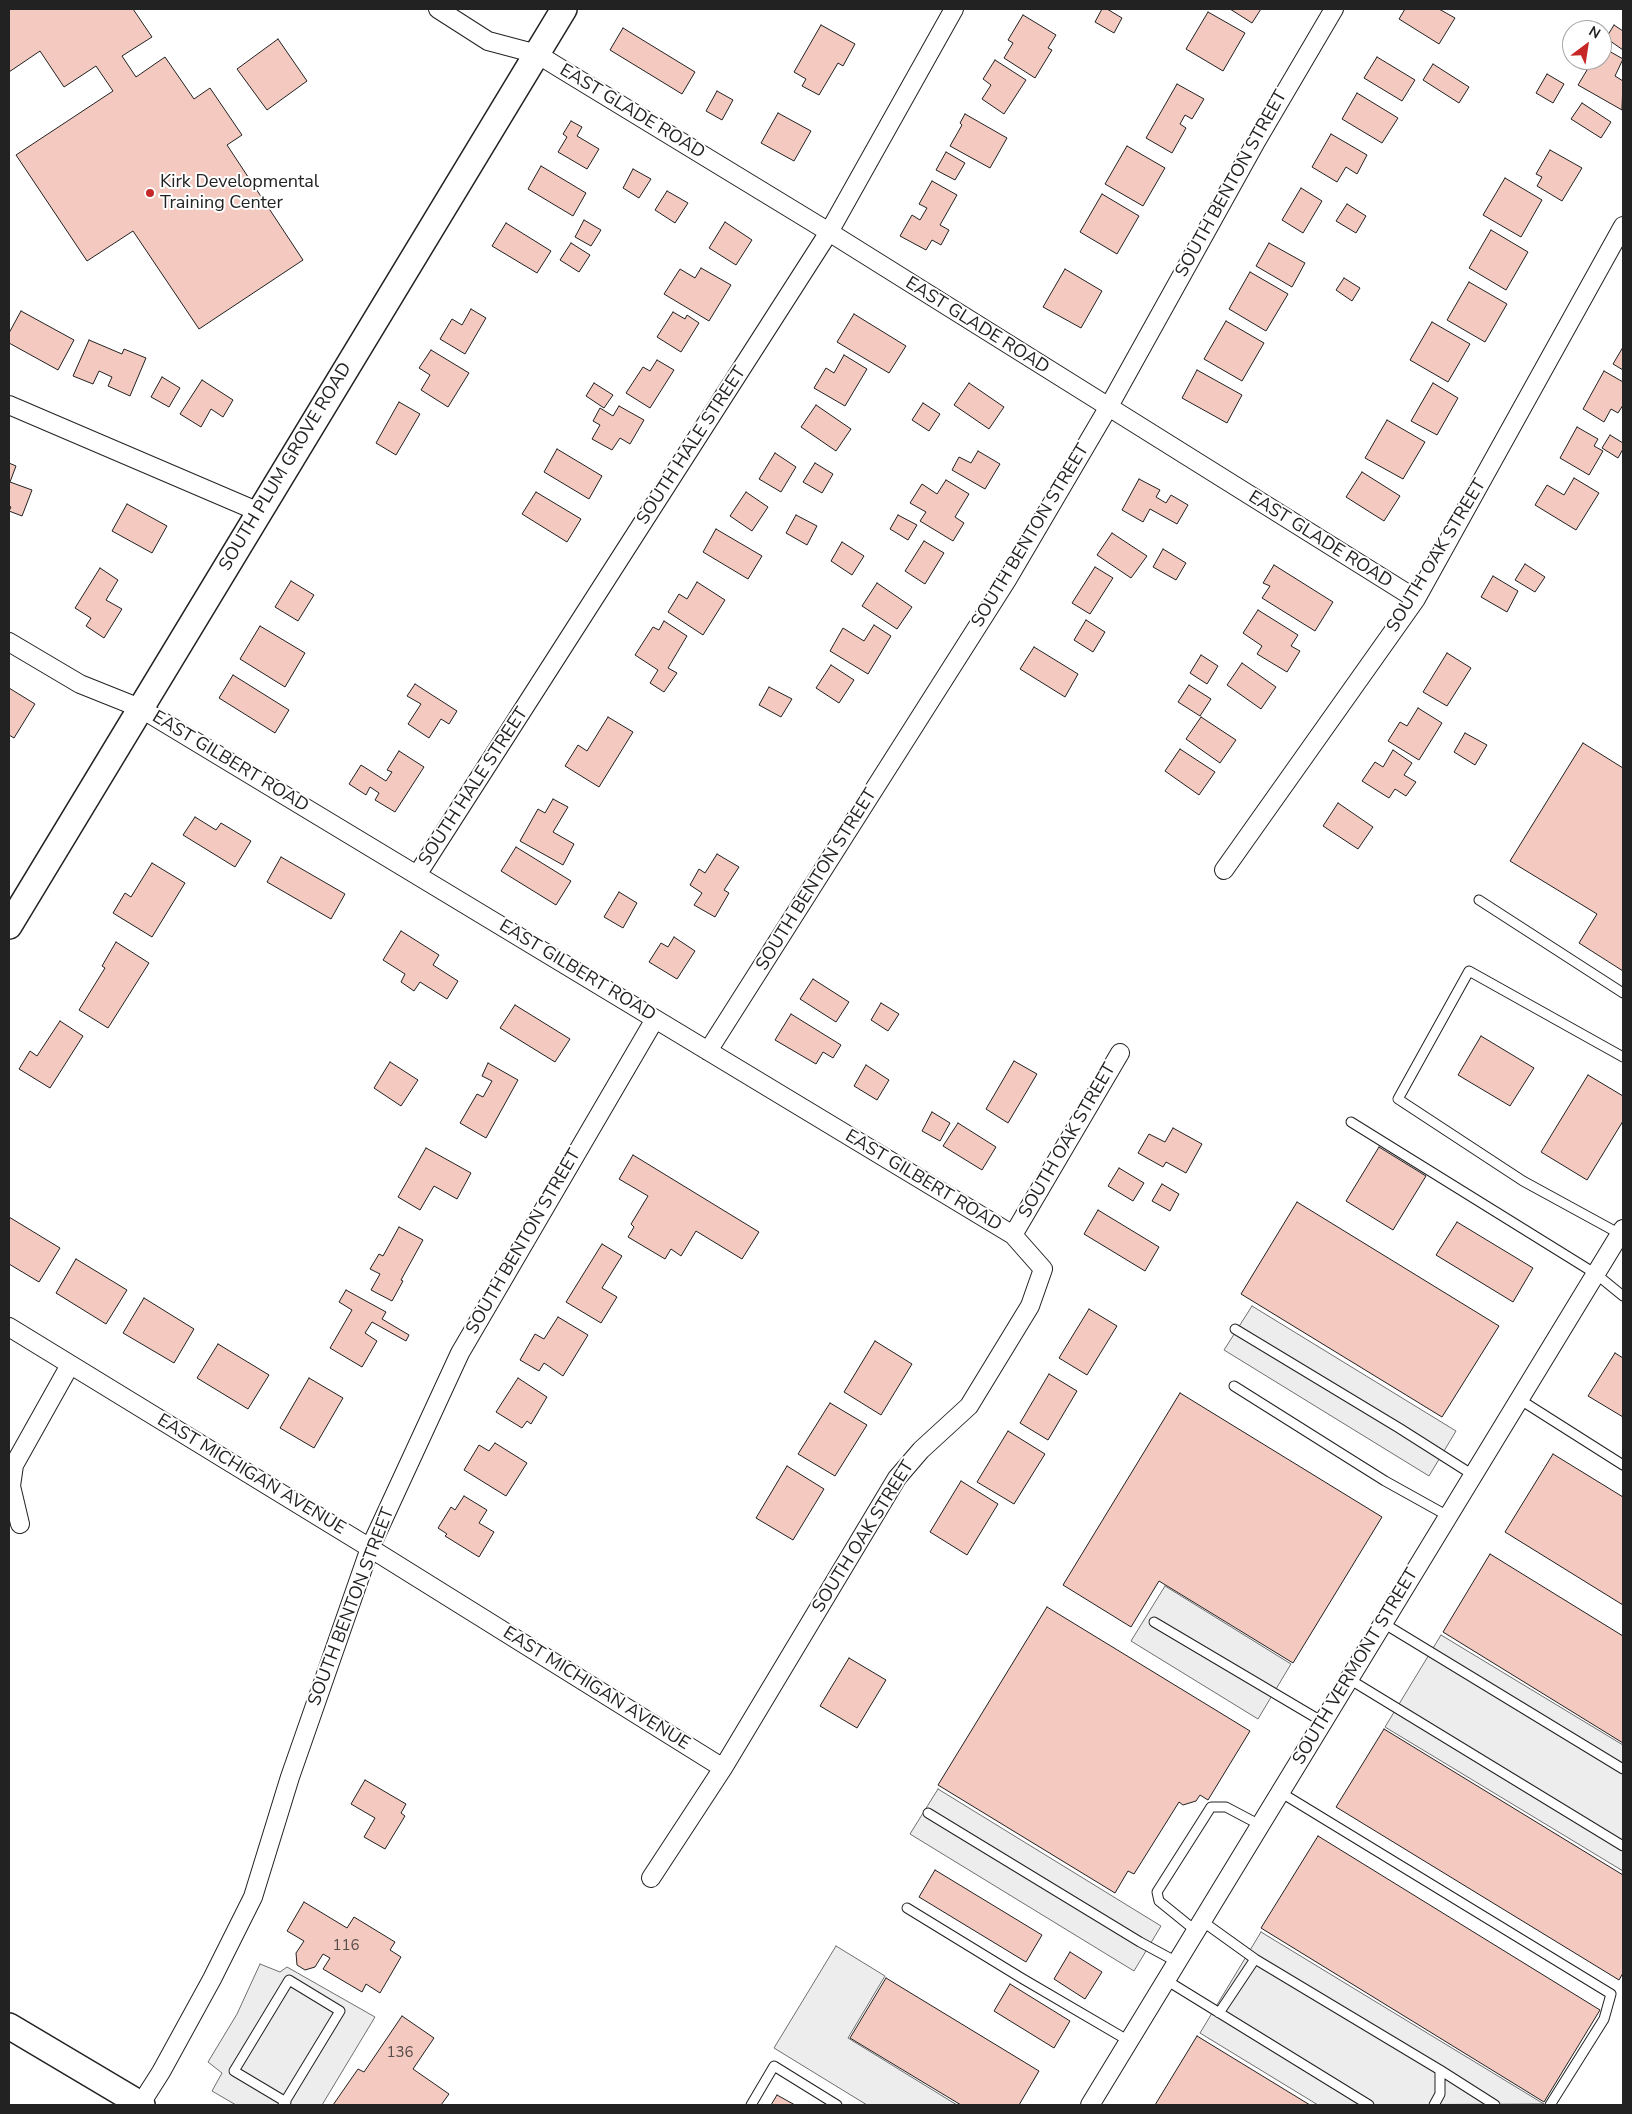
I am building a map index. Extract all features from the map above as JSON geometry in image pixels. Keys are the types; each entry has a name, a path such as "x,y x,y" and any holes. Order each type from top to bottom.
{"main road":[{"name":"SOUTH PLUM GROVE ROAD","path":"9,926 564,9"},
{"path":"9,2026 141,2105"}],"street":[{"name":"EAST GLADE ROAD","path":"438,9 488,41 536,54 829,232 1416,599"},
{"name":"SOUTH HALE STREET","path":"417,875 829,232 954,9"},
{"name":"SOUTH BENTON STREET","path":"708,1051 1007,580 1108,408 1257,140 1334,9"},
{"name":"SOUTH OAK STREET","path":"1224,870 1416,599 1623,226"},
{"path":"9,405 259,512"},
{"name":"EAST GILBERT ROAD","path":"9,642 80,684 140,708 1013,1235"},
{"name":"SOUTH BENTON STREET","path":"141,2105 162,2072 253,1897 290,1777 370,1548 460,1353 655,1018"},
{"name":"SOUTH OAK STREET","path":"651,1878 723,1768 897,1478 920,1450 968,1406 1030,1306 1043,1269 1013,1235 1120,1053"},
{"name":"SOUTH VERMONT STREET","path":"1090,2105 1622,1231"},
{"name":"EAST MICHIGAN AVENUE","path":"9,1327 370,1548 723,1768"},
{"path":"20,1524 11,1486 14,1465 70,1365"}],"lane":[{"path":"1479,900 1623,992"},
{"path":"1622,1231 1523,1181 1398,1099 1469,971 1623,1058"},
{"path":"1352,1122 1596,1274 1623,1296"},
{"path":"1235,1329 1473,1475"},
{"path":"1234,1386 1385,1481 1448,1516"},
{"path":"1519,1399 1623,1465"},
{"path":"1154,1622 1323,1722"},
{"path":"1383,1623 1623,1769"},
{"path":"1349,1679 1623,1846"},
{"path":"1280,1792 1611,1994 1604,2019 1550,2105"},
{"path":"1260,1826 1226,1807 1210,1807 1157,1892 1159,1901 1495,2105"},
{"path":"928,1813 1140,1942 1177,1962"},
{"path":"907,1908 1129,2041"},
{"path":"1219,2013 1255,1959"},
{"path":"289,1980 340,2011 284,2104 234,2071 289,1980"},
{"path":"1166,1980 1369,2105"},
{"path":"751,2105 774,2066 837,2105"},
{"path":"1434,2105 1440,2094 1440,2070"}],"shaded area":[{"path":"1252,1306 1456,1431 1429,1476 1224,1350"},
{"path":"1165,1586 1291,1664 1258,1719 1131,1641"},
{"path":"1441,1635 1623,1745 1623,1871 1385,1727"},
{"path":"938,1789 1161,1926 1134,1971 910,1834"},
{"path":"1261,1932 1544,2104 1318,2105 1200,2033"},
{"path":"836,1946 885,1976 848,2038 957,2105 867,2105 774,2048"},
{"path":"260,1964 280,1972 287,1967 375,2017 322,2105 236,2105 212,2091 222,2073 208,2062 237,2014"}],"building":[{"name":"Kirk Developmental Training Center","path":"9,9 133,9 152,37 122,56 136,77 165,57 194,99 210,88 242,135 227,145 303,260 199,329 133,231 87,261 16,155 113,91 96,66 64,87 40,51 9,72"},
{"path":"1102,9 1107,9 1122,18 1114,33 1095,22"},
{"path":"1230,9 1261,9 1252,23"},
{"path":"1405,9 1439,9 1455,18 1439,44 1399,19"},
{"path":"1208,12 1245,33 1223,71 1186,49"},
{"path":"1023,15 1056,35 1048,48 1052,50 1035,78 1004,58 1013,43 1008,40"},
{"path":"821,25 855,44 843,66 838,63 819,95 802,86 806,79 794,72"},
{"path":"1614,25 1623,31 1623,50 1612,42 1612,28"},
{"path":"623,28 695,72 682,94 610,50"},
{"path":"278,39 307,81 267,110 237,69"},
{"path":"1612,53 1623,59 1615,76 1623,81 1622,110 1578,85 1587,70 1612,70"},
{"path":"1377,57 1415,80 1402,101 1364,78"},
{"path":"995,60 1026,80 1004,114 982,99 991,85 983,79"},
{"path":"1433,64 1469,87 1459,103 1423,80"},
{"path":"1547,74 1564,84 1553,103 1536,93"},
{"path":"1177,84 1204,99 1192,119 1185,115 1180,124 1186,128 1172,153 1146,138"},
{"path":"717,91 733,100 722,120 706,111"},
{"path":"1357,93 1398,118 1382,143 1342,119"},
{"path":"1582,103 1611,122 1601,138 1571,119"},
{"path":"778,113 811,131 794,161 761,143"},
{"path":"965,114 1007,138 990,168 950,146 962,125 960,123"},
{"path":"571,121 582,127 577,136 599,149 587,169 558,152 567,137 563,134"},
{"path":"1331,134 1367,155 1357,174 1346,167 1337,182 1312,167"},
{"path":"1127,146 1165,168 1143,206 1105,184"},
{"path":"1550,150 1582,168 1562,201 1537,186 1542,177 1536,174"},
{"path":"946,152 965,163 955,180 936,170"},
{"path":"541,166 586,193 573,216 528,189"},
{"path":"633,169 651,179 639,198 623,188"},
{"path":"1505,178 1542,200 1521,237 1483,215"},
{"path":"932,181 957,195 940,225 949,230 941,245 932,240 926,250 900,236 912,215 920,220 927,208 919,204"},
{"path":"1301,188 1322,201 1303,233 1282,220"},
{"path":"667,191 688,203 675,223 655,210"},
{"path":"1102,194 1139,216 1117,254 1080,232"},
{"path":"1347,204 1366,216 1356,233 1336,221"},
{"path":"584,220 601,230 591,246 575,237"},
{"path":"725,222 752,240 736,265 709,248"},
{"path":"506,223 551,251 537,273 492,246"},
{"path":"1491,230 1528,252 1506,290 1469,268"},
{"path":"571,243 590,255 579,272 560,260"},
{"path":"1269,243 1305,263 1292,287 1256,266"},
{"path":"701,268 731,285 709,321 664,294 680,269 695,278"},
{"path":"1065,269 1102,291 1081,328 1043,307"},
{"path":"1250,272 1288,294 1266,331 1229,309"},
{"path":"1344,278 1360,288 1352,301 1336,290"},
{"path":"1469,282 1507,304 1485,342 1447,320"},
{"path":"471,309 486,318 465,354 440,339 452,319 462,325"},
{"path":"21,311 74,340 58,370 9,343 9,333"},
{"path":"673,312 685,319 687,315 699,323 681,352 657,337"},
{"path":"854,314 906,346 889,373 837,342"},
{"path":"1226,321 1264,343 1242,381 1204,359"},
{"path":"1432,322 1470,344 1448,382 1410,360"},
{"path":"89,340 122,354 124,349 146,358 130,396 108,386 112,377 99,371 93,384 73,376"},
{"path":"1623,347 1623,370 1613,364"},
{"path":"431,350 469,373 448,407 421,390 430,375 419,368"},
{"path":"844,355 867,369 845,406 814,388 826,368 834,373"},
{"path":"657,360 674,370 650,408 626,393 643,367 650,371"},
{"path":"1197,370 1242,395 1227,423 1182,398"},
{"path":"1604,371 1623,382 1623,405 1618,413 1611,409 1604,422 1583,409"},
{"path":"162,377 180,388 169,407 151,397"},
{"path":"202,380 233,400 223,417 211,409 201,427 180,414"},
{"path":"594,383 613,395 604,408 586,396"},
{"path":"969,383 1004,407 989,429 954,405"},
{"path":"1433,383 1458,398 1437,435 1411,421"},
{"path":"399,402 420,414 396,455 376,443"},
{"path":"923,403 940,414 929,431 912,420"},
{"path":"816,405 851,429 836,451 801,427"},
{"path":"619,406 644,420 630,444 620,438 612,450 592,439 600,425 593,421 600,408 613,416"},
{"path":"1387,420 1425,442 1403,479 1365,458"},
{"path":"1577,427 1598,439 1594,446 1603,451 1589,475 1560,458"},
{"path":"1610,435 1623,443 1623,449 1618,458 1602,448"},
{"path":"557,449 602,476 589,499 544,472"},
{"path":"978,451 1000,464 985,489 952,470 959,457 971,463"},
{"path":"775,453 796,467 781,492 759,479"},
{"path":"9,463 16,466 10,482 32,490 22,516 9,511 11,507 9,506"},
{"path":"815,463 833,474 822,493 803,482"},
{"path":"1362,472 1400,496 1384,521 1346,497"},
{"path":"1574,478 1599,493 1576,530 1535,505 1547,485 1564,495"},
{"path":"1139,479 1160,490 1156,497 1166,503 1171,495 1188,505 1177,524 1150,509 1143,522 1122,510"},
{"path":"946,480 969,494 955,517 964,523 953,541 920,521 926,512 910,503 922,484 937,494"},
{"path":"536,492 581,519 567,542 522,514"},
{"path":"746,492 768,507 752,531 730,516"},
{"path":"127,504 167,526 152,553 112,531"},
{"path":"796,515 817,526 807,545 786,533"},
{"path":"898,515 917,525 908,540 890,529"},
{"path":"716,529 762,556 748,579 703,552"},
{"path":"1112,533 1147,556 1131,578 1097,555"},
{"path":"924,541 944,553 925,584 905,571"},
{"path":"842,542 864,556 852,575 831,561"},
{"path":"1163,549 1186,563 1176,580 1153,567"},
{"path":"1525,564 1545,577 1535,592 1515,580"},
{"path":"1274,565 1333,602 1315,631 1262,598 1270,586 1263,583"},
{"path":"1095,567 1113,578 1090,614 1072,603"},
{"path":"100,568 118,580 106,600 122,609 104,638 86,626 91,618 75,608"},
{"path":"1493,576 1518,591 1507,612 1481,597"},
{"path":"291,581 314,595 298,621 275,607"},
{"path":"697,582 725,600 703,635 668,612 679,594 687,599"},
{"path":"877,583 912,607 897,629 862,606"},
{"path":"1258,610 1298,635 1291,646 1300,651 1287,672 1257,654 1262,646 1243,633"},
{"path":"1086,620 1105,632 1093,652 1074,640"},
{"path":"664,621 687,636 668,668 677,673 664,692 650,683 658,670 635,655 653,627 659,630"},
{"path":"874,625 891,636 868,674 830,651 843,628 864,641"},
{"path":"260,626 305,653 285,687 240,659"},
{"path":"1034,647 1078,674 1065,697 1020,669"},
{"path":"1447,653 1471,668 1447,706 1423,692"},
{"path":"1201,655 1218,666 1207,684 1190,673"},
{"path":"1242,663 1276,687 1261,709 1227,685"},
{"path":"831,665 854,680 839,703 816,688"},
{"path":"233,675 289,710 275,733 219,698"},
{"path":"415,684 457,711 449,724 441,719 429,738 408,724 421,704 407,696"},
{"path":"1189,685 1211,699 1200,716 1178,702"},
{"path":"769,687 792,699 781,717 759,705"},
{"path":"9,688 35,704 14,738 9,735"},
{"path":"1418,708 1442,723 1419,760 1388,741 1400,722 1407,726"},
{"path":"608,717 633,732 599,787 565,766 578,745 587,751"},
{"path":"1201,717 1236,740 1220,763 1186,739"},
{"path":"1465,733 1487,745 1475,765 1454,752"},
{"path":"1583,743 1623,768 1623,971 1579,943 1597,914 1510,861"},
{"path":"1180,749 1215,772 1199,795 1165,771"},
{"path":"1393,750 1412,763 1404,775 1416,782 1406,796 1395,789 1389,798 1362,781 1375,762 1383,767"},
{"path":"399,751 424,767 395,812 375,800 379,793 370,787 366,795 349,784 361,765 386,781 392,772 387,770"},
{"path":"553,799 568,807 553,832 574,844 563,865 520,841 538,809 545,813"},
{"path":"1338,803 1373,827 1358,849 1323,826"},
{"path":"195,817 216,830 221,823 251,841 235,867 183,835"},
{"path":"516,847 571,881 556,905 501,871"},
{"path":"717,854 739,867 724,890 729,893 715,917 694,905 702,893 690,885 699,869 705,873"},
{"path":"281,857 345,894 331,919 267,882"},
{"path":"152,863 185,883 152,937 113,913 125,893 131,897"},
{"path":"619,892 637,903 623,928 604,917"},
{"path":"401,931 439,955 433,965 458,981 447,999 420,982 414,991 401,982 405,974 383,960"},
{"path":"674,937 695,951 677,979 649,962 661,943 668,947"},
{"path":"116,942 149,963 108,1028 79,1010 105,968 102,966"},
{"path":"813,979 849,1002 836,1022 800,999"},
{"path":"881,1003 899,1014 888,1031 871,1020"},
{"path":"515,1005 570,1039 555,1062 500,1028"},
{"path":"791,1014 841,1045 833,1058 823,1052 816,1064 775,1040"},
{"path":"60,1021 83,1036 50,1088 19,1069 30,1051 37,1056"},
{"path":"1481,1036 1534,1068 1510,1106 1458,1075"},
{"path":"1014,1061 1037,1074 1008,1123 986,1109"},
{"path":"390,1062 418,1080 401,1106 374,1088"},
{"path":"488,1063 518,1080 486,1138 460,1123 477,1094 483,1097 492,1081 482,1076"},
{"path":"866,1065 889,1080 877,1100 854,1086"},
{"path":"1588,1075 1623,1096 1623,1121 1587,1180 1541,1152"},
{"path":"932,1112 950,1123 940,1141 922,1131"},
{"path":"958,1123 996,1147 982,1170 943,1146"},
{"path":"1173,1128 1202,1144 1186,1173 1166,1162 1163,1167 1138,1153 1149,1134 1165,1142"},
{"path":"1379,1147 1426,1176 1393,1230 1346,1201"},
{"path":"426,1148 471,1173 457,1199 434,1186 420,1210 398,1197"},
{"path":"633,1155 759,1232 742,1259 696,1231 681,1256 671,1249 665,1259 628,1237 634,1227 631,1224 648,1196 619,1179"},
{"path":"1119,1168 1144,1183 1133,1201 1108,1186"},
{"path":"1162,1184 1179,1194 1170,1211 1152,1201"},
{"path":"1297,1202 1499,1326 1442,1417 1241,1294"},
{"path":"1098,1210 1159,1247 1145,1271 1084,1234"},
{"path":"9,1217 60,1248 39,1282 9,1264"},
{"path":"1457,1222 1533,1268 1513,1302 1436,1255"},
{"path":"399,1227 423,1240 392,1301 371,1290 380,1274 370,1269 379,1254 383,1256"},
{"path":"602,1244 622,1256 602,1288 617,1297 601,1323 566,1302"},
{"path":"76,1259 127,1290 106,1324 56,1293"},
{"path":"346,1290 386,1312 382,1319 409,1335 406,1341 372,1322 365,1333 377,1341 362,1367 330,1348 352,1310 339,1302"},
{"path":"144,1298 194,1329 174,1363 123,1333"},
{"path":"1089,1309 1117,1326 1087,1375 1059,1358"},
{"path":"558,1317 588,1335 563,1376 544,1363 539,1371 520,1360 535,1334 544,1339"},
{"path":"875,1341 912,1364 881,1415 844,1392"},
{"path":"218,1344 269,1375 248,1409 197,1378"},
{"path":"1615,1353 1623,1358 1623,1417 1588,1396"},
{"path":"1049,1374 1077,1391 1048,1440 1020,1423"},
{"path":"309,1378 343,1398 314,1448 280,1428"},
{"path":"518,1378 547,1397 531,1424 527,1421 522,1428 496,1412"},
{"path":"1180,1393 1382,1517 1293,1663 1159,1581 1131,1627 1063,1585"},
{"path":"830,1403 867,1425 835,1476 798,1454"},
{"path":"1008,1431 1045,1454 1014,1504 977,1482"},
{"path":"495,1443 527,1463 506,1496 464,1470 479,1445 489,1451"},
{"path":"1553,1454 1623,1497 1623,1605 1505,1532"},
{"path":"787,1466 824,1489 793,1540 756,1518"},
{"path":"961,1481 998,1504 967,1555 930,1532"},
{"path":"464,1496 487,1510 479,1523 494,1532 479,1557 445,1536 447,1534 438,1528 451,1507 455,1510"},
{"path":"1490,1554 1623,1636 1623,1743 1443,1632"},
{"path":"1047,1607 1250,1731 1208,1800 1200,1795 1196,1801 1183,1805 1179,1802 1134,1874 1128,1871 1115,1893 938,1785"},
{"path":"849,1658 886,1680 857,1728 820,1706"},
{"path":"1384,1729 1623,1875 1623,1973 1619,1980 1336,1807"},
{"path":"365,1780 406,1804 401,1813 405,1816 385,1849 364,1837 375,1818 351,1804"},
{"path":"1318,1836 1600,2010 1544,2102 1261,1928"},
{"path":"935,1870 1042,1935 1026,1962 919,1897"},
{"path":"304,1902 347,1928 354,1917 395,1942 390,1950 401,1957 380,1993 366,1984 362,1992 323,1969 330,1958 323,1954 315,1967 305,1970 297,1965 296,1953 304,1941 287,1931"},
{"path":"1070,1952 1102,1972 1085,1999 1054,1979"},
{"path":"886,1978 1039,2071 1019,2105 961,2105 850,2038"},
{"path":"1010,1984 1070,2021 1054,2048 994,2011"},
{"path":"402,2016 434,2038 413,2069 449,2094 441,2105 333,2105 358,2069 364,2072"},
{"path":"1197,2036 1310,2105 1155,2105"},
{"path":"777,2095 795,2105 771,2105"}],"place":[{"name":"Kirk Developmental Training Center","path":"150,193"}]}
